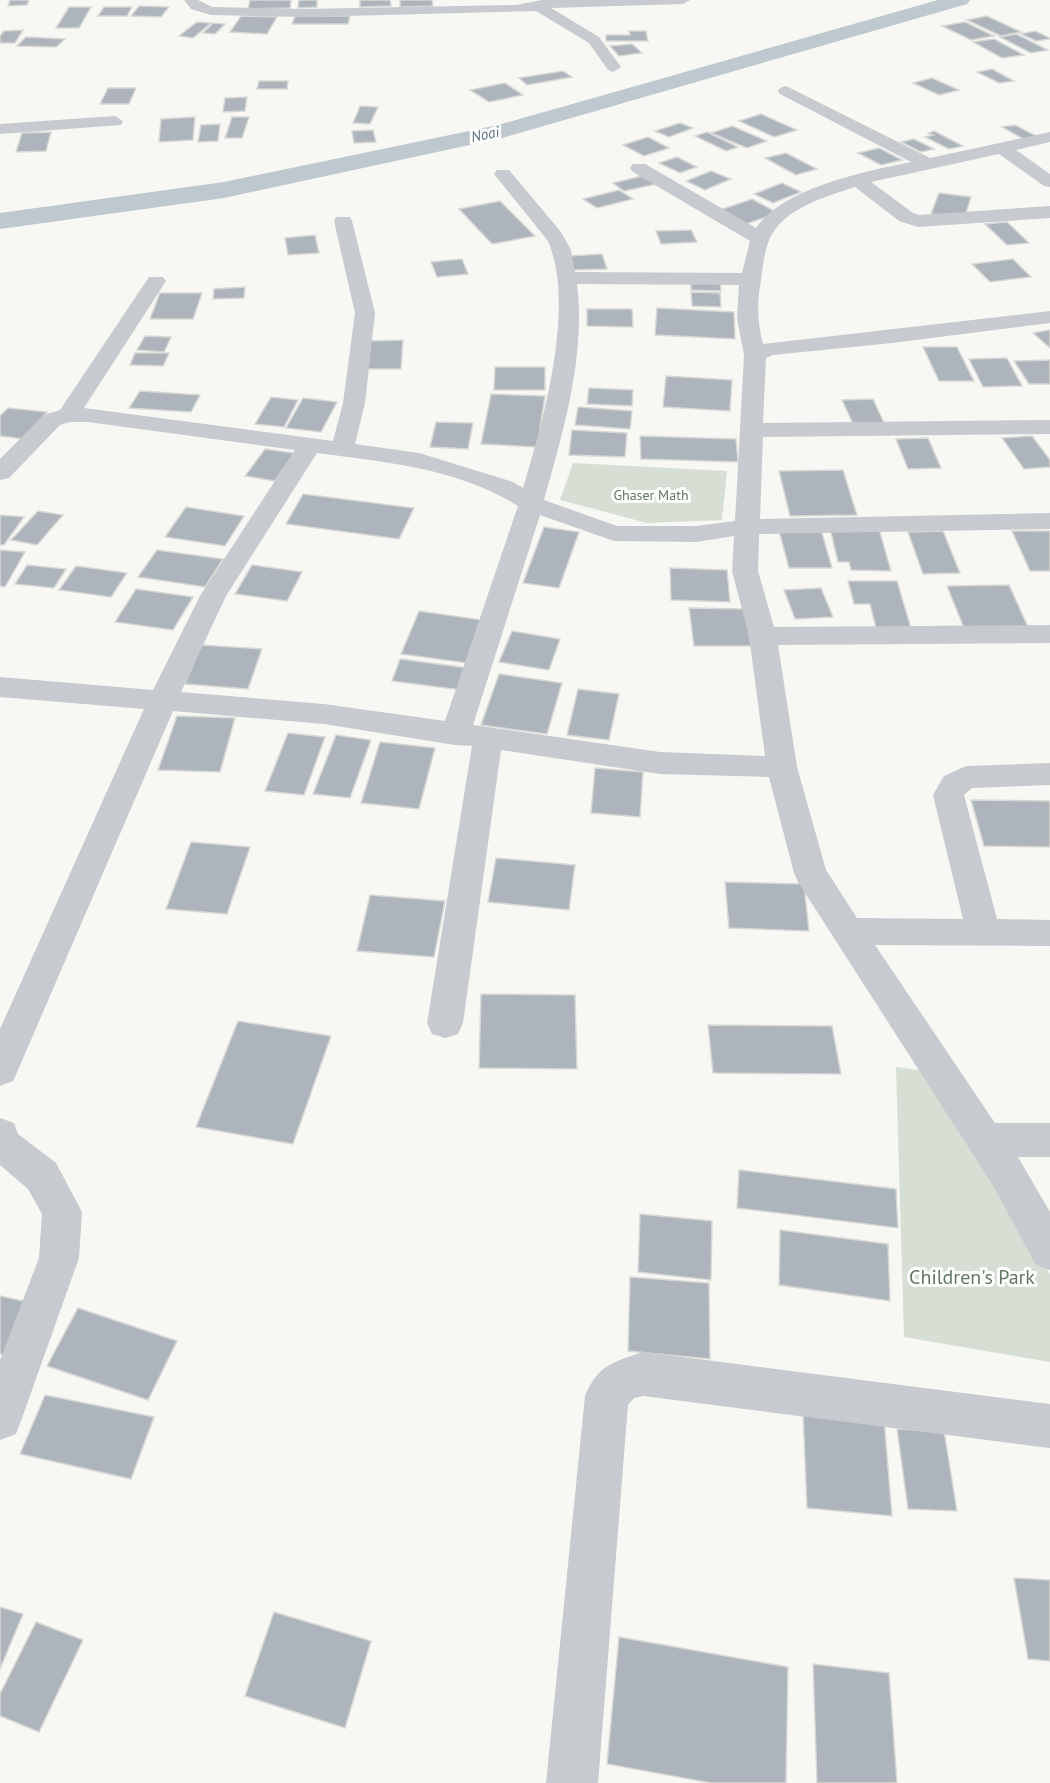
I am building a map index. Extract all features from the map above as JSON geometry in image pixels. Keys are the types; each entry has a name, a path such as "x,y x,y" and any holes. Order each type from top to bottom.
{"street":[{"path":"191,0 196,6 211,11 261,13 683,0"},
{"path":"546,4 549,11 594,40 613,67"},
{"path":"786,91 927,163"},
{"path":"0,129 115,122"},
{"path":"1050,137 1003,149 927,163 858,182 797,202 767,225 761,238 751,279 747,319 755,355 746,571 763,636 782,767 810,873 1006,1172 1050,1251"},
{"path":"1003,149 1050,182"},
{"path":"639,168 761,238"},
{"path":"455,735 531,504 556,406 566,347 567,310 560,248 541,220 503,174"},
{"path":"858,182 906,217 918,221 1050,212"},
{"path":"342,450 354,403 365,313 344,221"},
{"path":"565,278 751,279"},
{"path":"68,415 156,281"},
{"path":"755,355 769,349 892,337 1050,317"},
{"path":"0,473 52,420 68,415 88,415 418,460 504,487 531,504 614,533 696,534 748,527 1050,521"},
{"path":"752,430 1050,427"},
{"path":"0,1070 162,702 213,596 310,445"},
{"path":"763,636 1050,634"},
{"path":"0,687 324,714 455,735 660,763 782,767"},
{"path":"445,1023 488,738"},
{"path":"983,932 948,795 955,784 966,777 1050,774"},
{"path":"848,931 1050,933"},
{"path":"0,1135 4,1145 42,1176 62,1212 59,1258 0,1418"},
{"path":"985,1140 1050,1140"},
{"path":"572,1783 607,1396 621,1381 643,1374 1050,1426"}],"green space":[{"name":"Ghaser Math","path":"573,463 727,471 722,520 647,523 560,500"},
{"name":"Children's Park","path":"896,1067 925,1071 993,1168 1050,1275 1050,1362 904,1337"}],"building":[{"path":"10,0 29,0 27,5 8,6"},
{"path":"250,0 291,0 290,8 248,9"},
{"path":"299,0 317,0 317,7 298,8"},
{"path":"360,0 390,0 391,6 360,7"},
{"path":"400,0 432,0 433,6 400,7"},
{"path":"139,6 169,7 161,17 131,16"},
{"path":"69,7 91,7 79,28 56,28"},
{"path":"104,7 132,7 127,16 98,16"},
{"path":"241,16 277,17 267,34 230,32"},
{"path":"295,16 350,16 348,24 292,24"},
{"path":"987,16 1021,32 1001,36 967,20"},
{"path":"197,22 211,23 193,38 179,36"},
{"path":"965,22 994,36 971,40 942,26"},
{"path":"213,23 225,24 215,34 203,33"},
{"path":"23,30 15,43 0,43 0,36 4,31"},
{"path":"629,31 646,31 648,41 606,41 606,35 630,35"},
{"path":"1035,31 1050,39 1036,41 1021,34"},
{"path":"1016,34 1048,50 1031,53 1000,37"},
{"path":"26,37 65,39 56,47 17,46"},
{"path":"994,39 1024,55 1002,58 973,42"},
{"path":"632,44 642,53 619,56 610,46"},
{"path":"992,69 1014,81 999,83 977,72"},
{"path":"563,71 572,77 527,85 519,78"},
{"path":"932,78 959,90 939,95 913,83"},
{"path":"259,81 288,81 287,89 257,89"},
{"path":"505,83 523,95 489,102 470,90"},
{"path":"108,88 136,88 129,104 100,104"},
{"path":"247,97 245,111 223,112 225,98"},
{"path":"360,106 378,107 370,124 353,123"},
{"path":"761,114 797,130 774,137 739,121"},
{"path":"195,117 193,140 159,142 161,119"},
{"path":"232,117 249,117 242,138 225,138"},
{"path":"680,123 693,128 669,137 655,131"},
{"path":"220,124 218,141 198,142 201,125"},
{"path":"1015,125 1040,138 1027,141 1002,127"},
{"path":"732,126 767,141 747,148 711,133"},
{"path":"373,130 376,142 354,143 352,131"},
{"path":"934,131 963,146 949,149 925,137 933,135 928,133"},
{"path":"51,132 46,151 16,152 22,133"},
{"path":"707,132 738,147 726,151 695,136"},
{"path":"648,137 669,148 644,156 623,145"},
{"path":"914,139 934,149 921,152 901,142"},
{"path":"879,148 902,160 881,165 858,153"},
{"path":"786,153 817,169 796,175 765,158"},
{"path":"677,157 697,167 680,173 659,163"},
{"path":"711,171 731,179 705,190 686,181"},
{"path":"646,175 657,184 624,191 613,183"},
{"path":"782,183 801,192 773,203 754,194"},
{"path":"619,190 633,199 597,208 583,199"},
{"path":"939,193 971,197 964,219 931,214"},
{"path":"752,199 778,213 746,224 720,210"},
{"path":"500,201 535,236 492,244 459,209"},
{"path":"1007,222 1029,243 1007,245 985,224"},
{"path":"691,230 697,242 661,244 656,231"},
{"path":"315,235 319,253 288,255 285,238"},
{"path":"602,254 607,269 574,270 569,256"},
{"path":"462,259 468,274 437,277 431,262"},
{"path":"1013,259 1031,277 990,282 972,264"},
{"path":"691,279 720,281 721,291 691,290"},
{"path":"245,287 244,298 213,299 214,289"},
{"path":"691,292 720,293 721,307 692,306"},
{"path":"160,293 202,293 193,319 150,319"},
{"path":"657,308 734,312 735,339 655,335"},
{"path":"587,309 632,309 633,327 587,326"},
{"path":"1050,330 1050,348 1033,333"},
{"path":"145,336 171,337 164,352 137,350"},
{"path":"403,340 401,369 368,369 370,341"},
{"path":"923,347 957,347 974,381 939,381"},
{"path":"135,353 169,353 163,366 130,365"},
{"path":"1007,358 1022,386 983,387 969,359"},
{"path":"1050,360 1050,384 1029,384 1014,361"},
{"path":"495,367 545,367 545,390 494,390"},
{"path":"666,376 732,380 730,411 663,407"},
{"path":"589,388 633,390 632,406 587,404"},
{"path":"140,391 200,395 191,412 129,408"},
{"path":"491,394 545,396 537,447 481,444"},
{"path":"271,397 298,400 284,427 255,424"},
{"path":"303,398 337,402 321,432 286,428"},
{"path":"873,399 885,425 854,426 842,400"},
{"path":"578,407 632,411 630,429 575,425"},
{"path":"8,408 47,412 23,439 0,436 0,416"},
{"path":"436,422 473,423 468,449 430,447"},
{"path":"572,430 627,433 625,457 569,455"},
{"path":"640,436 736,439 738,462 641,459"},
{"path":"1032,436 1050,460 1050,467 1024,469 1002,438"},
{"path":"928,438 941,468 908,469 896,439"},
{"path":"265,449 294,453 275,481 245,476"},
{"path":"843,470 857,515 790,516 779,471"},
{"path":"303,494 414,508 399,539 286,524"},
{"path":"186,507 244,516 225,546 165,537"},
{"path":"38,511 63,515 37,545 11,540"},
{"path":"0,515 24,517 4,545 0,545"},
{"path":"820,526 832,568 789,568 778,527"},
{"path":"544,527 579,532 559,588 523,583"},
{"path":"830,528 879,529 891,571 851,570 849,562 838,562"},
{"path":"943,531 960,573 923,574 908,532"},
{"path":"1012,531 1050,531 1050,571 1030,571"},
{"path":"0,550 25,552 5,587 0,586"},
{"path":"157,550 223,559 205,587 138,577"},
{"path":"27,565 66,569 54,588 15,584"},
{"path":"252,565 302,572 287,601 235,594"},
{"path":"76,566 127,573 111,597 59,590"},
{"path":"670,568 727,570 730,602 671,600"},
{"path":"848,581 897,581 911,628 876,628 870,604 854,604"},
{"path":"1009,585 1028,627 964,628 947,586"},
{"path":"821,588 833,617 795,619 784,590"},
{"path":"136,589 193,597 173,630 115,622"},
{"path":"689,608 745,609 751,646 694,646"},
{"path":"419,611 482,620 467,663 401,654"},
{"path":"512,631 560,639 549,670 499,662"},
{"path":"201,645 262,649 248,689 185,684"},
{"path":"400,659 468,668 461,690 392,681"},
{"path":"499,674 562,683 547,734 481,725"},
{"path":"578,689 619,694 609,740 567,735"},
{"path":"177,716 235,718 220,772 158,770"},
{"path":"288,733 325,737 304,795 265,791"},
{"path":"336,735 371,740 350,798 313,794"},
{"path":"380,742 435,748 419,809 361,803"},
{"path":"595,768 643,772 640,817 591,813"},
{"path":"971,800 1050,801 1050,847 984,846"},
{"path":"191,842 250,847 227,914 166,909"},
{"path":"496,858 575,865 569,910 488,902"},
{"path":"725,882 804,884 809,931 729,928"},
{"path":"370,895 445,901 434,957 357,951"},
{"path":"481,994 575,995 577,1069 479,1068"},
{"path":"238,1021 331,1036 293,1144 196,1127"},
{"path":"708,1025 832,1026 841,1074 713,1073"},
{"path":"739,1170 896,1189 898,1228 737,1208"},
{"path":"640,1214 712,1221 711,1280 638,1272"},
{"path":"780,1230 888,1244 890,1301 779,1285"},
{"path":"630,1277 709,1283 710,1359 628,1351"},
{"path":"0,1296 32,1303 8,1355 0,1354"},
{"path":"78,1308 177,1341 148,1400 47,1366"},
{"path":"45,1395 154,1417 131,1479 20,1454"},
{"path":"803,1412 884,1419 892,1516 807,1508"},
{"path":"897,1429 944,1431 957,1511 908,1509"},
{"path":"1014,1578 1050,1580 1050,1661 1028,1659"},
{"path":"0,1607 23,1614 0,1669"},
{"path":"274,1612 371,1641 345,1728 245,1696"},
{"path":"36,1622 83,1640 39,1732 0,1716 0,1694"},
{"path":"619,1637 788,1667 786,1783 711,1783 607,1764"},
{"path":"813,1664 889,1673 897,1783 817,1783"}],"waterway":[{"name":"Noai","path":"0,221 224,190 502,131 960,0"}]}
